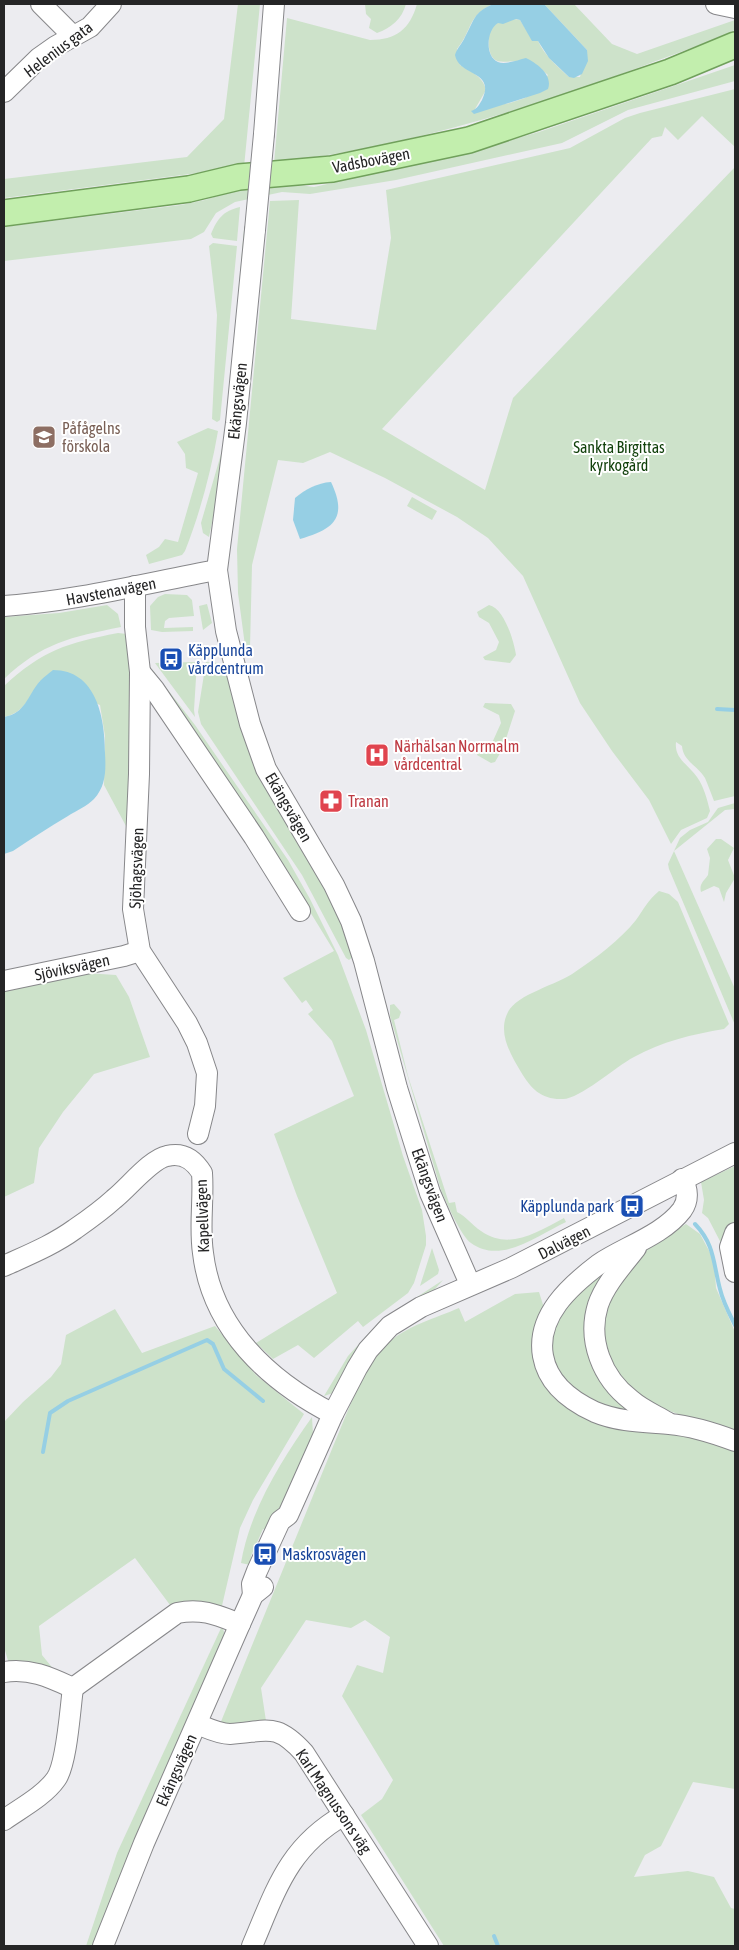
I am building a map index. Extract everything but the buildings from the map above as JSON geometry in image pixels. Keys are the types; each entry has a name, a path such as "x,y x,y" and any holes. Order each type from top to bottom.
{"main road":[{"name":"Vadsbovägen","path":"4,213 189,189 239,177 332,169 469,140 579,104 732,49"}],"street":[{"path":"41,4 73,36"},
{"name":"Helenius gata","path":"4,92 40,58 90,27 111,4"},
{"name":"Ekängsvägen","path":"103,1946 144,1843 240,1624 253,1595 262,1589 290,1525 288,1515 333,1414 368,1350 390,1326 404,1316 470,1284 427,1184 396,1088 364,961 351,920 334,885 266,768 250,724 226,631 217,570 236,423 264,134 274,4"},
{"path":"716,4 726,8 735,8"},
{"name":"Havstenavägen","path":"4,606 37,604 217,570"},
{"name":"Sjöhagsvägen","path":"135,586 135,627 140,672 139,774 133,909 140,951 187,1023 202,1056 207,1073 207,1086 198,1134"},
{"path":"140,672 154,689 254,837 300,911"},
{"name":"Sjöviksvägen","path":"4,981 140,951"},
{"name":"Dalvägen","path":"470,1284 511,1268 735,1152"},
{"name":"Kapellvägen","path":"4,1266 50,1245 74,1230 114,1200 158,1160 175,1155 186,1157 197,1164 202,1173 201,1232 203,1255 210,1283 227,1321 256,1360 291,1389 333,1414"},
{"path":"682,1179 686,1187 685,1206 676,1216 641,1241 600,1264 568,1291 550,1313 543,1335 544,1362 551,1378 563,1392 579,1405 613,1418 635,1422 671,1424 711,1432 735,1441"},
{"path":"735,1233 730,1247 735,1272"},
{"path":"641,1241 608,1285 598,1304 594,1329 596,1348 602,1365 612,1383 631,1401 671,1424"},
{"path":"4,1820 45,1790 56,1779 61,1766 73,1688 178,1613 194,1610 209,1612 240,1624"},
{"path":"4,1672 21,1669 46,1676 73,1688"},
{"name":"Karl Magnussons väg","path":"197,1724 230,1734 265,1729 284,1735 304,1753 428,1946"},
{"path":"252,1946 292,1858 319,1830 344,1815"}],"green space":[{"path":"238,4 260,4 244,167 4,198 4,179 187,157 224,119"},
{"path":"365,4 406,4 402,14 395,22 377,33 369,28 371,19 366,14"},
{"path":"417,4 493,4 474,18 457,49 460,65 479,78 486,90 475,109 510,103 525,98 548,75 531,62 502,62 494,59 489,48 490,33 495,24 502,21 510,19 520,20 533,41 538,41 560,69 569,77 580,77 587,50 544,4 574,4 612,44 637,54 735,20 735,30 553,98 462,125 368,147 274,163 287,18 370,40 387,38 401,31 410,20"},
{"path":"735,65 735,81 628,110 562,143 396,180 310,194 282,192 235,202 216,213 204,232 191,239 4,261 4,227 181,205 205,200 238,189 291,184 314,187 469,152 539,132"},
{"name":"Sankta Birgittas kyrkogård","path":"735,89 735,147 702,116 678,140 665,127 662,136 652,138 382,429 485,490 513,398 735,167 735,796 714,801 705,778 685,756 682,746 676,742 677,753 702,785 710,811 707,818 681,830 671,844 649,800 612,751 580,703 523,576 488,538 457,517 385,478 330,452 303,463 278,460 252,565 250,648 246,653 238,593 237,549 270,201 299,200 291,319 376,330 391,238 386,190 570,148 625,118"},
{"path":"240,207 237,241 213,238 211,234 221,216"},
{"path":"244,229 247,229 233,384 223,461 209,537 203,533 201,523 221,454 227,419"},
{"path":"213,243 237,246 220,420 217,422 212,419 217,315 209,246"},
{"path":"208,428 218,431 200,507 185,551 182,555 149,564 146,555 159,547 165,539 178,542 198,473 186,468 185,454 177,442"},
{"path":"412,497 437,511 432,520 407,506"},
{"path":"165,594 187,595 192,600 194,616 169,618 165,621 164,628 193,627 193,631 162,632 151,630 150,606 158,597"},
{"path":"207,604 212,623 203,630 199,606"},
{"path":"107,605 118,614 121,627 87,634 58,643 31,657 4,679 4,617 59,613"},
{"path":"489,605 494,607 504,618 511,634 516,655 510,663 485,660 483,657 496,650 499,642 489,623 479,617 477,612"},
{"path":"118,633 127,634 131,661 134,841 104,785 105,736 100,705 40,681 22,708 4,717 4,686 31,664 56,650 84,640"},
{"path":"197,662 194,710 195,717 155,663"},
{"path":"206,662 219,663 224,667 238,708 332,894 354,956 349,960 346,958 302,875 201,724 198,712"},
{"path":"151,668 195,725 288,860 338,955 366,1030 403,1156 422,1210 426,1245 414,1283 408,1293 363,1327 358,1321 314,1358 298,1345 273,1359 256,1343 337,1293 274,1134 354,1096 332,1041 308,1014 313,1010 306,1000 302,1003 283,978 334,951 293,884 157,686"},
{"path":"485,703 511,704 515,711 503,748 495,762 491,763 477,755 480,746 492,743 501,723 499,715 483,707"},
{"path":"735,803 735,809 725,810 674,851 680,838 690,830 708,822 718,808"},
{"path":"716,839 721,839 734,848 728,860 735,878 726,893 724,902 719,888 714,886 701,892 702,883 708,875 710,858 707,849"},
{"path":"674,851 735,989 735,1025 668,864"},
{"path":"659,891 669,894 678,902 729,1024 724,1029 677,1039 644,1052 570,1098 556,1099 543,1095 529,1084 507,1044 504,1028 508,1012 528,995 567,977 591,961 623,935"},
{"path":"69,972 116,975 129,997 150,1057 94,1074 63,1112 39,1148 34,1183 4,1197 4,984"},
{"path":"394,1004 401,1012 399,1018 394,1020 408,1076 449,1203 455,1202 457,1212 481,1231 492,1237 502,1239 513,1239 534,1234 564,1218 566,1222 519,1246 507,1249 495,1251 483,1249 467,1239 454,1218 441,1190 390,1016 390,1005"},
{"path":"735,1166 735,1225 722,1245 708,1218 702,1213 704,1200 701,1182"},
{"path":"686,1224 700,1234 714,1260 716,1288 735,1332 735,1435 637,1399 610,1370 601,1314 609,1293 643,1250"},
{"path":"432,1248 439,1270 438,1274 420,1286"},
{"path":"616,1259 594,1304 618,1394 631,1415 575,1395 550,1360 551,1322 561,1306"},
{"path":"443,1280 435,1289 384,1324 333,1393 324,1396 348,1356 379,1322"},
{"path":"539,1292 545,1311 558,1395 735,1445 735,1789 693,1782 661,1846 645,1855 634,1877 688,1871 714,1877 731,1908 735,1909 735,1946 444,1946 361,1815 382,1799 393,1780 342,1696 357,1665 383,1673 390,1637 365,1620 351,1628 306,1620 261,1688 266,1721 220,1724 349,1408 362,1379 378,1354 387,1344 403,1332 459,1308 465,1322 515,1294"},
{"path":"115,1309 142,1353 215,1326 256,1375 304,1414 253,1500 240,1528 221,1610 173,1609 135,1558 39,1626 42,1655 59,1676 9,1664 4,1647 4,1422 51,1377 61,1364 66,1335"},
{"path":"312,1417 313,1434 270,1532 263,1529 251,1556 250,1565 241,1563 245,1543 259,1505 278,1469"},
{"path":"222,1626 225,1635 94,1946 86,1946 117,1853"}],"water":[{"path":"493,4 544,4 587,50 588,61 582,74 574,78 569,77 549,58 538,41 532,41 520,20 516,19 503,24 498,23 494,26 489,36 489,49 494,59 504,63 526,58 531,60 546,75 549,84 548,89 474,114 471,111 482,100 485,90 484,83 481,78 463,67 455,55 475,17 482,10"},
{"path":"331,482 338,505 338,513 335,520 322,531 300,539 293,520 295,498 312,487"},
{"path":"53,670 68,672 79,678 95,698 100,711 105,739 103,783 98,794 88,804 13,851 4,854 4,717 22,708 40,681"}],"waterway":[{"path":"717,709 735,710"},
{"path":"695,1224 710,1247 721,1294 735,1325"},
{"path":"43,1452 50,1413 68,1401 207,1340 213,1344 224,1369 263,1401"},
{"path":"494,1936 498,1946"}],"place":[{"name":"Påfågelns förskola","path":"44,437"},
{"name":"Käpplunda vårdcentrum","path":"171,659"},
{"name":"Närhälsan Norrmalm vårdcentral","path":"377,755"},
{"name":"Tranan","path":"331,801"},
{"name":"Käpplunda park","path":"632,1206"},
{"name":"Maskrosvägen","path":"265,1554"}]}
